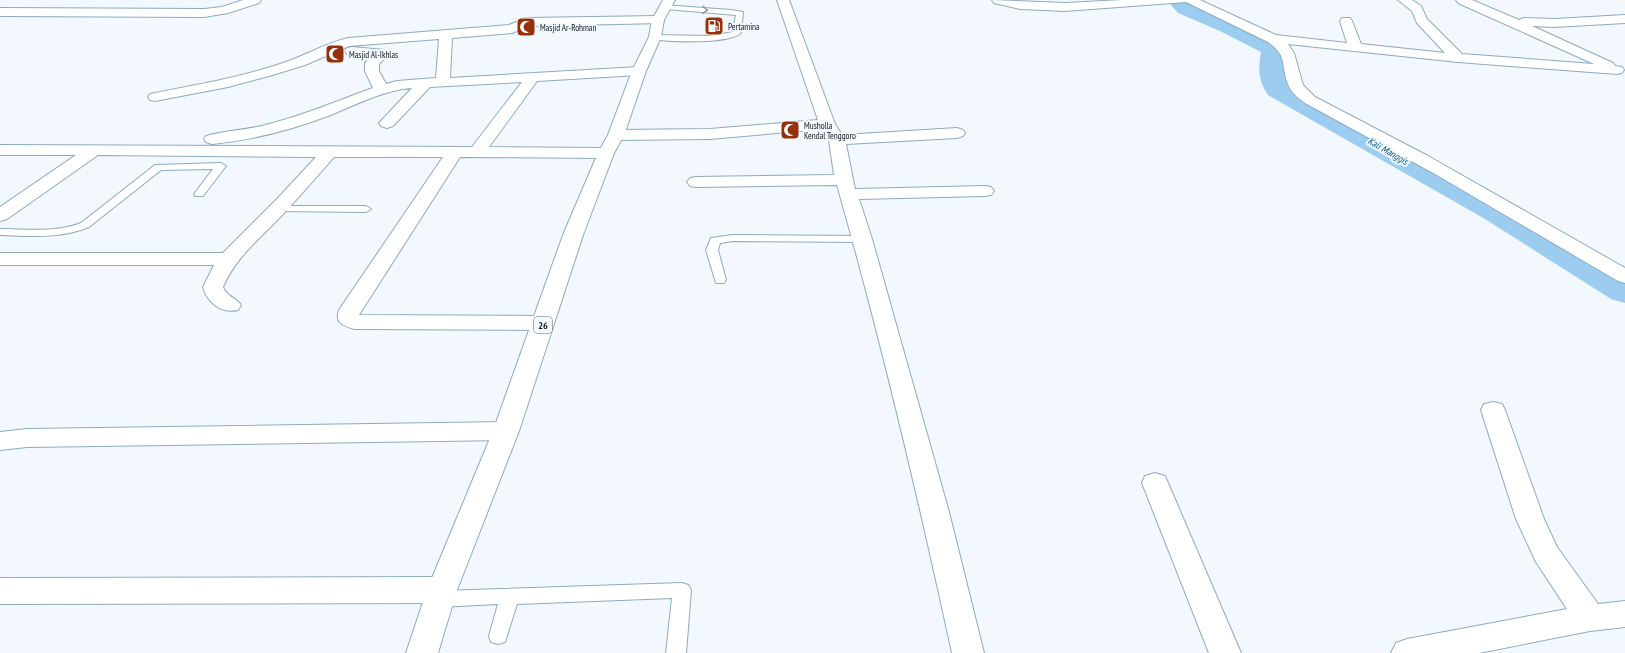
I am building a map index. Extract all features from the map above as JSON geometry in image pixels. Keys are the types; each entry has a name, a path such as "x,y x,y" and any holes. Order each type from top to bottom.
{"main road":[{"path":"0,12 204,13 224,10 255,0"},
{"path":"783,0 832,132 935,512 968,653"},
{"path":"998,0 1020,5 1065,7 1078,2 1182,0"},
{"path":"1191,0 1281,44 1290,56 1294,85 1298,91 1309,99 1490,197 1625,277"},
{"path":"1404,0 1417,9 1421,20 1458,58"},
{"path":"1462,0 1587,55 1621,73"},
{"path":"155,97 240,80 301,62 348,42 512,29 526,22 662,16"},
{"name":"26","path":"422,653 441,594 506,431 573,235 662,16"},
{"path":"1510,21 1554,23 1625,19"},
{"path":"1346,21 1356,48"},
{"path":"443,83 446,35"},
{"path":"1273,39 1621,73"},
{"path":"327,50 379,52 381,55 372,63 372,71 381,89"},
{"path":"126,150 163,142 223,138 260,132 338,107 381,89 397,85 639,72"},
{"path":"478,151 533,77"},
{"path":"387,123 426,83"},
{"path":"0,150 328,153 455,152 611,144 710,134 957,132"},
{"path":"0,215 95,150"},
{"path":"455,152 350,310 348,315 349,320 355,322 544,323"},
{"path":"230,305 216,296 213,287 216,276 228,259 278,209 328,153"},
{"path":"696,182 985,191"},
{"path":"0,196 26,196"},
{"path":"0,260 228,259"},
{"path":"1493,410 1530,519 1546,554 1590,618"},
{"path":"0,441 27,438 506,431"},
{"path":"1155,483 1225,653"},
{"path":"0,590 441,594"},
{"path":"1407,653 1590,618 1625,614"}],"lane":[{"path":"731,12 740,14 737,34 722,38 662,16 731,12"},
{"path":"199,194 221,166 236,151"},
{"path":"0,232 63,232 77,230 86,225 178,152"},
{"path":"159,167 221,166"},
{"path":"278,209 366,208"},
{"path":"720,280 712,250 715,240 733,238 862,239"},
{"path":"441,594 510,596 682,590 676,653"},
{"path":"498,636 510,596"}],"waterway":[{"name":"Kali Manggis","path":"1178,0 1186,8 1228,26 1270,47 1274,51 1271,69 1278,89 1497,212 1625,291"}],"place":[{"name":"Pertamina","path":"714,26"},
{"name":"Masjid Ar-Rohman","path":"526,27"},
{"name":"Masjid Al-Ikhlas","path":"335,54"},
{"name":"Musholla Kendal Tenggoro","path":"790,130"}]}
